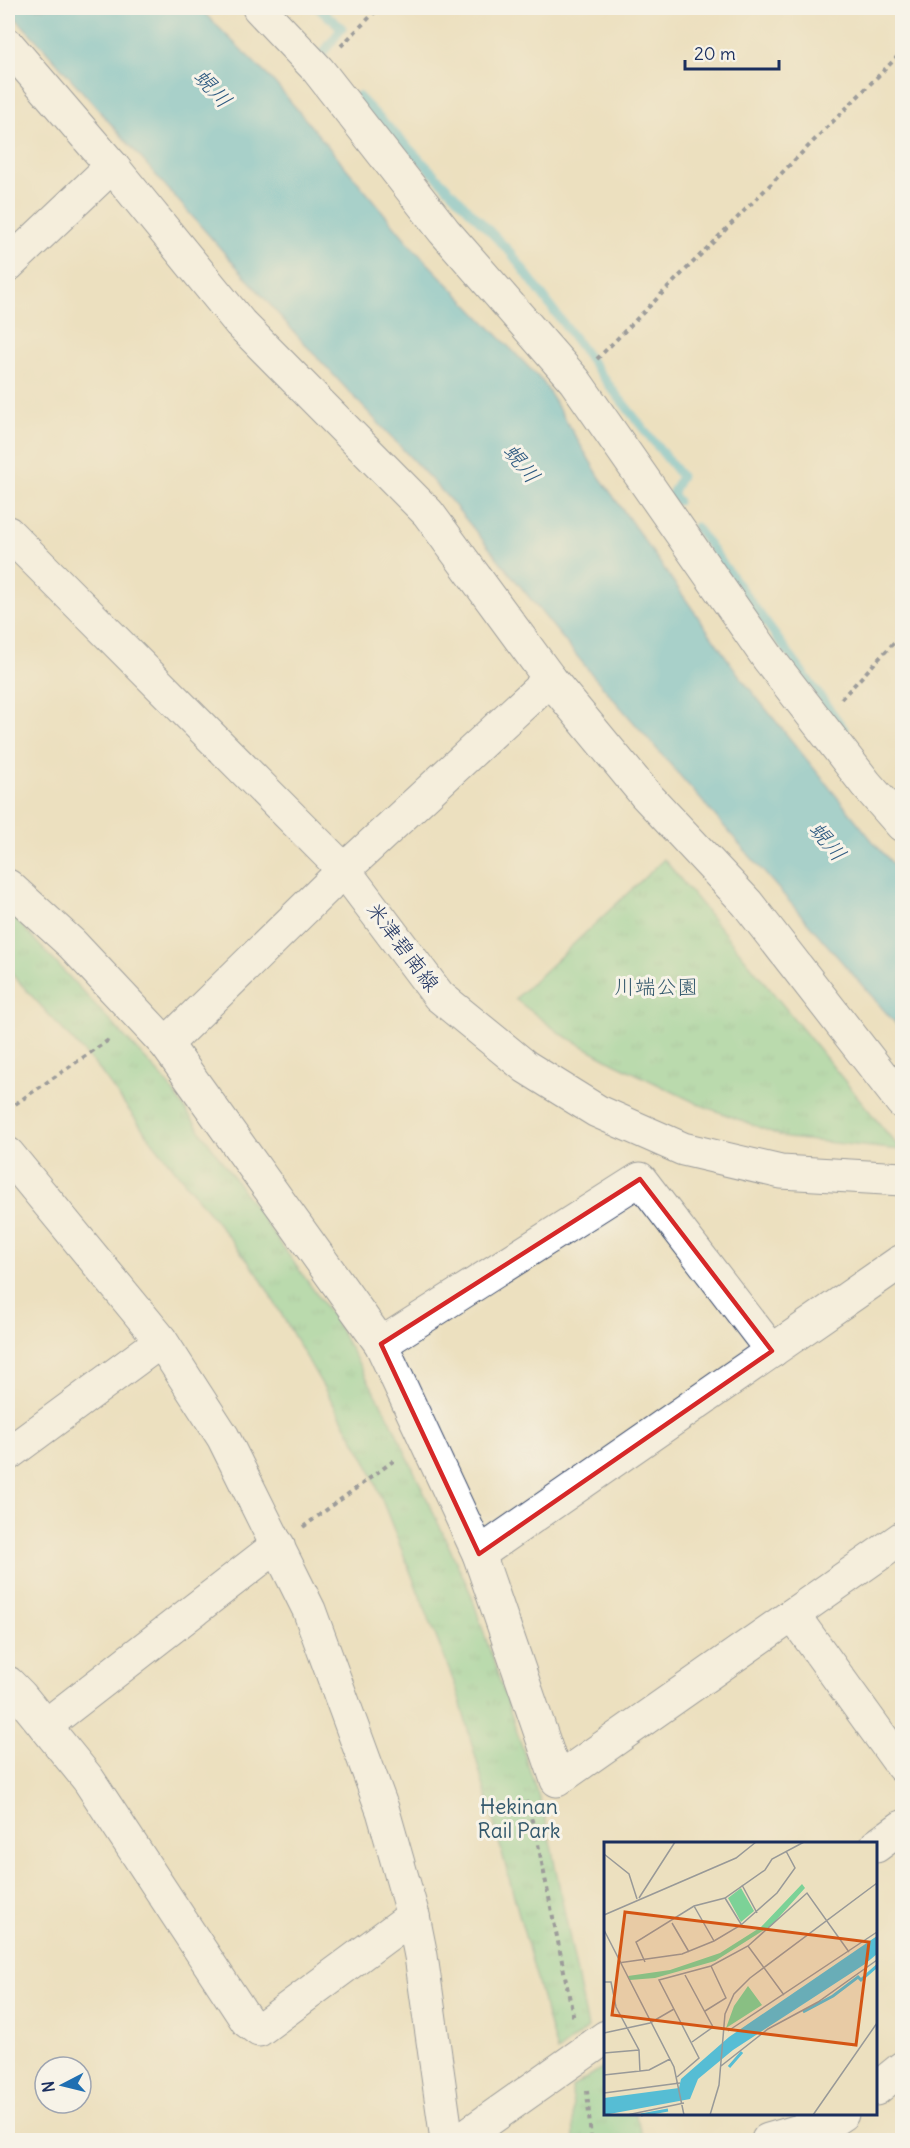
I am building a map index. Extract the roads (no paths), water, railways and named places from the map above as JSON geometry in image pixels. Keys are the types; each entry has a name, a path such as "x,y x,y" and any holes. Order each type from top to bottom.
{"street":[{"path":"259,8 318,70 444,231 575,381 768,658 866,784 903,825"},
{"path":"8,45 112,166 240,323 428,513 550,679 645,794 747,903 903,1102"},
{"path":"8,265 112,166"},
{"name":"米津碧南線","path":"8,533 345,870 439,996 526,1067 597,1112 683,1149 781,1172 903,1179"},
{"path":"166,1044 345,870 550,679"},
{"path":"8,886 72,944 166,1044 381,1344 479,1554 557,1780 903,1538"},
{"path":"8,1155 161,1341 223,1437 309,1610 379,1800 413,1916 421,1956 447,2140"},
{"path":"381,1344 640,1179 772,1351"},
{"path":"479,1554 900,1262 903,1264"},
{"path":"8,1454 161,1341"},
{"path":"45,1726 278,1545"},
{"path":"793,1615 903,1766"},
{"path":"8,1683 88,1779 247,2021 259,2030 413,1916"},
{"path":"877,1845 903,1827"},
{"path":"460,2140 604,2038"},
{"path":"877,2088 903,2068"},
{"path":"768,2140 835,2125"}],"water":[{"name":"蜆川","path":"8,8 199,8 275,83 413,248 543,382 599,476 741,678 875,844 902,874 902,1031 590,672 451,501 302,341"}],"waterway":[{"path":"318,8 342,28 320,57 323,60"},
{"path":"358,96 511,253 612,389 681,476 672,494 678,501"},
{"path":"696,527 844,729"}],"park label":[{"name":"川端公園","path":"656,987"},
{"name":"Hekinan Rail Park","path":"519,1819"}]}
